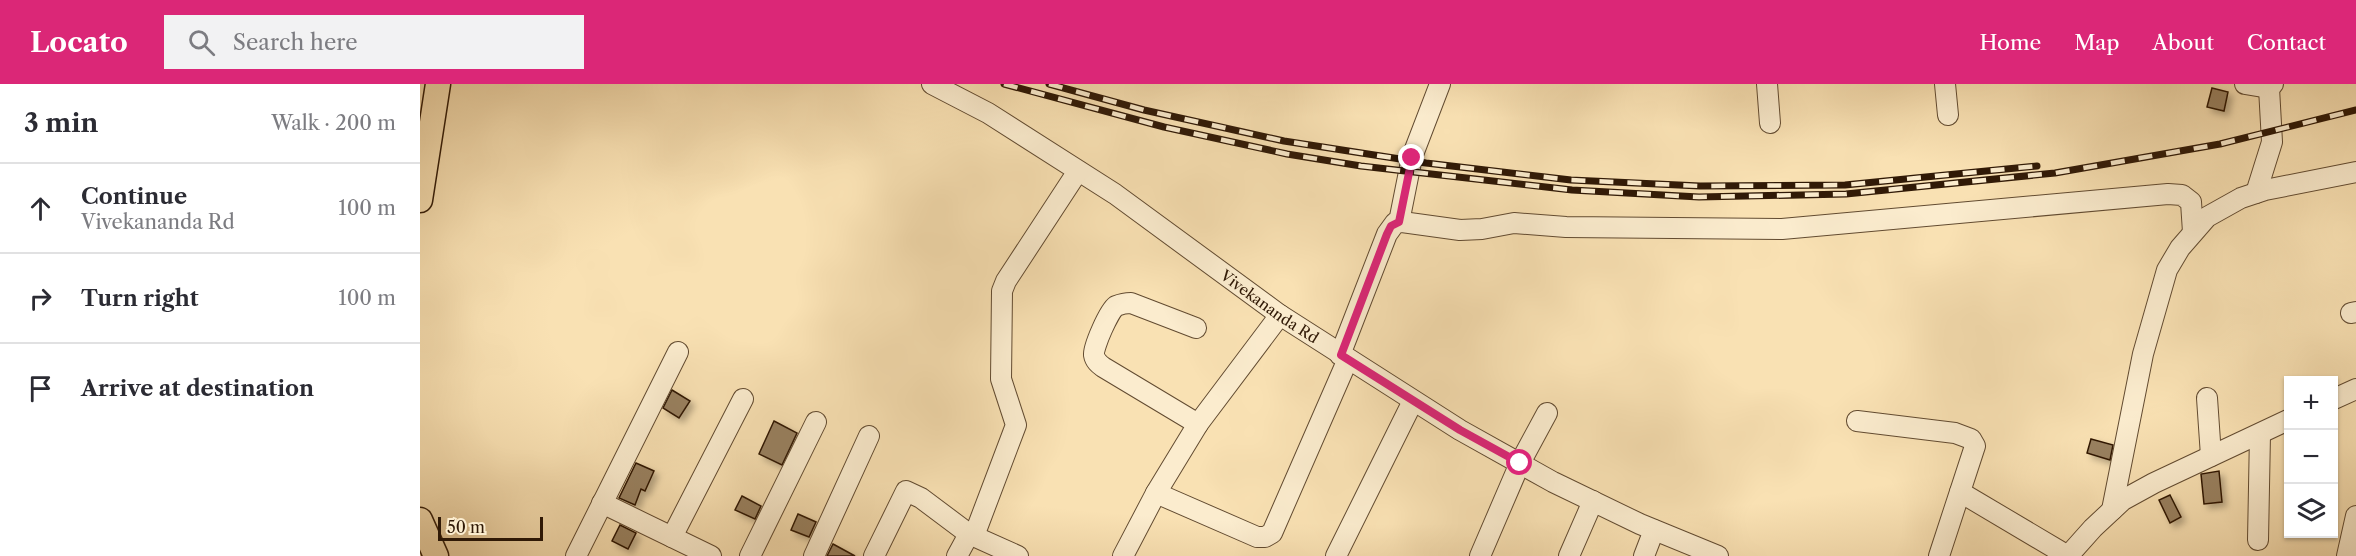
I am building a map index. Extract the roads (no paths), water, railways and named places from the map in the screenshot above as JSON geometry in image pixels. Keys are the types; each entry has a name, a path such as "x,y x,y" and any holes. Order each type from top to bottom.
{"main road":[{"path":"420,200 425,141 438,84"},
{"path":"421,525 436,556"}],"street":[{"name":"Vivekananda Rd","path":"932,84 988,113 1124,201 1280,315 1413,400 1520,463 1593,501 1654,530 1718,556"},
{"path":"1399,222 1412,158 1440,84"},
{"path":"1767,84 1770,123"},
{"path":"1945,84 1948,115"},
{"path":"2245,84 2271,86 2272,142 2256,193"},
{"path":"957,556 971,535 1016,425 1001,379 1002,291 1006,281 1078,171"},
{"path":"2112,510 2143,354 2167,270 2180,248 2207,217 2227,204 2256,193 2356,172"},
{"path":"1156,493 1257,537 1265,537 1272,533 1344,357 1387,234 1391,226 1399,222 1460,230 1514,223 1566,227 1782,229 2168,194 2182,195 2191,202 2193,232"},
{"path":"1196,328 1131,303 1123,304 1115,307 1110,315 1095,347 1094,355 1103,367 1198,424"},
{"path":"1124,556 1156,493 1198,424 1280,315"},
{"path":"576,556 678,352"},
{"path":"2338,397 2356,389"},
{"path":"2207,398 2211,456"},
{"path":"672,537 743,399"},
{"path":"1344,554 1413,400"},
{"path":"1480,556 1520,463 1547,412"},
{"path":"1857,421 1955,433 1971,439 1975,446 1939,556"},
{"path":"750,556 816,422"},
{"path":"1960,492 2068,556 2123,500 2154,483 2284,422"},
{"path":"2259,540 2260,434"},
{"path":"814,556 869,436"},
{"path":"874,556 906,491 921,498 971,535 1018,556"},
{"path":"1569,556 1593,501"},
{"path":"602,503 711,556"},
{"path":"2347,556 2356,516"},
{"path":"1644,556 1654,530"}],"railway":[{"path":"1004,84 1164,127 1287,154 1361,166 1572,190 1699,197 1846,194 2055,173 2220,144 2356,110"},
{"path":"1049,84 1144,110 1284,141 1426,163 1571,180 1700,186 1845,185 2037,166"}]}
